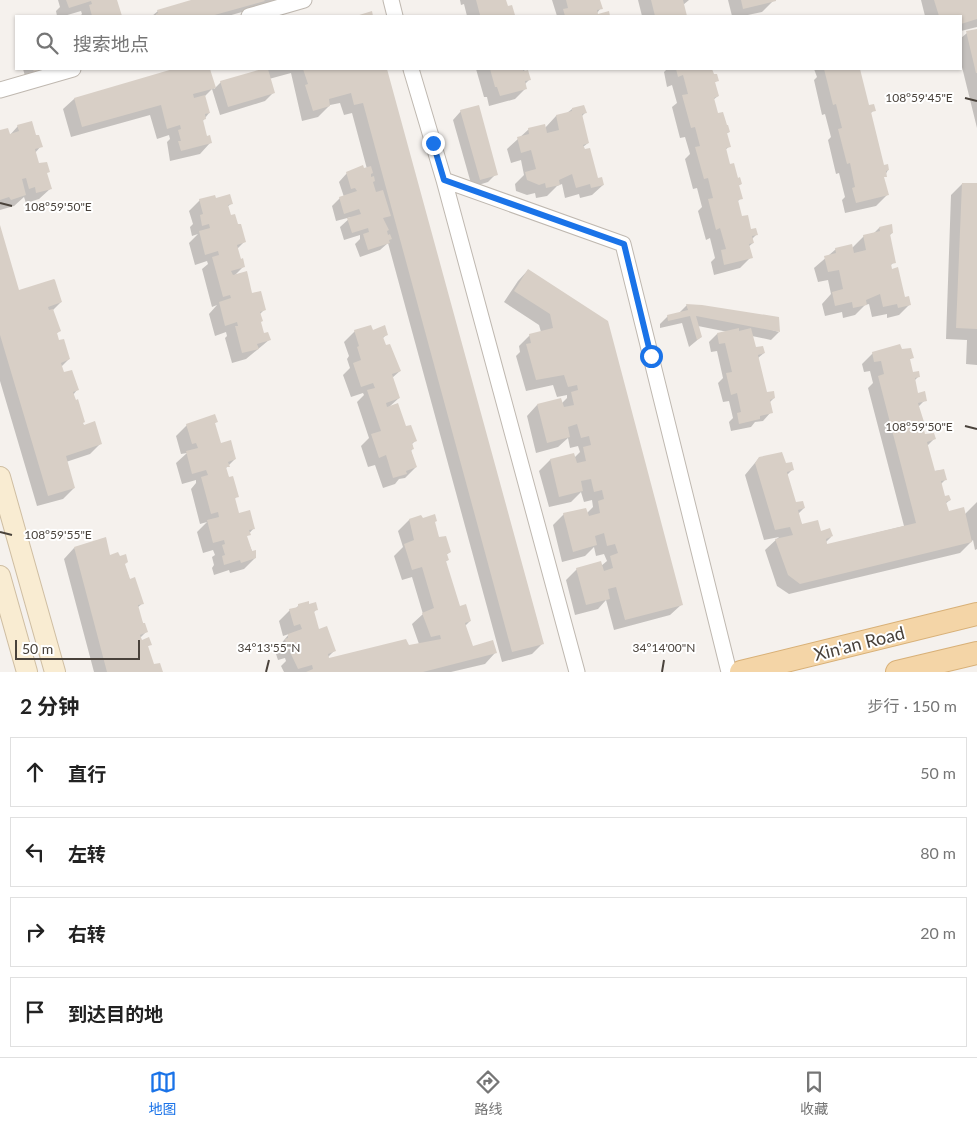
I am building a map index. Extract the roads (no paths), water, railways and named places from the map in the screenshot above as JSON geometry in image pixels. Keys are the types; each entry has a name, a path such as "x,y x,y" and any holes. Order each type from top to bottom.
{"main road":[{"name":"Xin'an Road","path":"741,672 977,614"},
{"path":"897,672 977,653"}],"street":[{"path":"253,15 304,0"},
{"path":"390,0 395,15"},
{"path":"0,90 70,70"},
{"path":"411,70 444,180 577,672"},
{"path":"444,180 624,244 729,672"},
{"path":"0,477 55,672"},
{"path":"0,576 27,672"}]}
